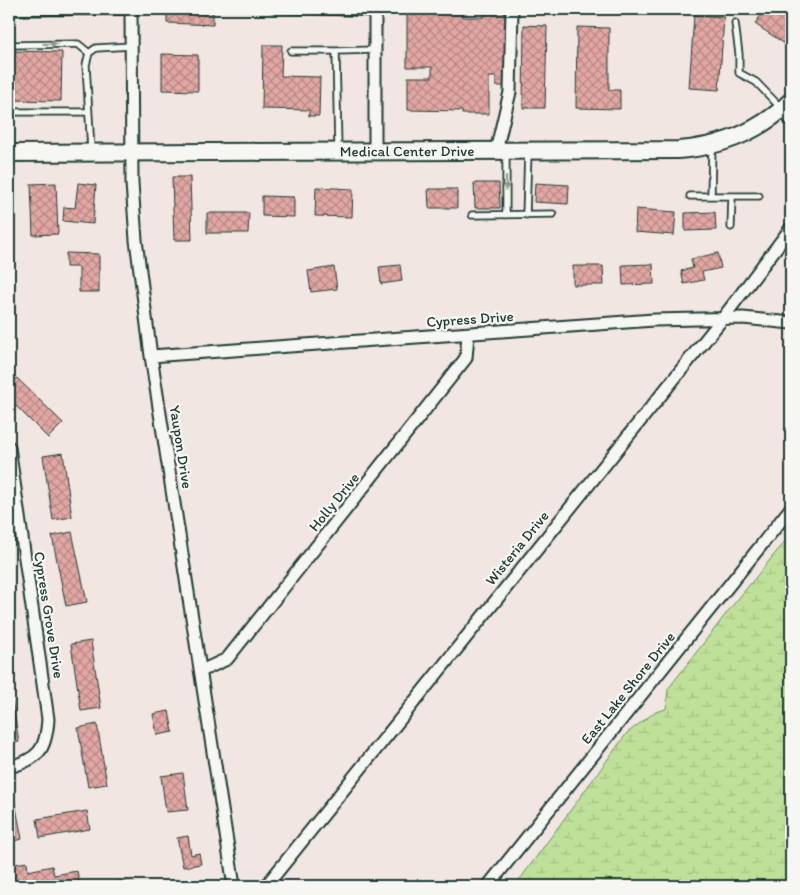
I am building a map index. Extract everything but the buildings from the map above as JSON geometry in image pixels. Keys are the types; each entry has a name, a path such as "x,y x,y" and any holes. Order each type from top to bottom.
{"street":[{"path":"501,151 510,92 512,9"},
{"name":"Yaupon Drive","path":"132,10 132,153 136,240 151,356 234,886"},
{"path":"375,11 375,151"},
{"name":"Medical Center Drive","path":"9,153 670,151 712,146 742,135 788,110"},
{"name":"Wisteria Drive","path":"266,886 723,318 791,228"},
{"name":"Cypress Drive","path":"151,356 468,335 654,320 723,318 791,323"},
{"name":"Holly Drive","path":"200,671 226,659 348,508 466,358 468,335"},
{"name":"Cypress Grove Drive","path":"9,448 48,719 47,732 40,752 26,763 9,767"},
{"name":"East Lake Shore Drive","path":"488,886 791,508"}],"lane":[{"path":"15,9 15,12 132,10"},
{"path":"273,9 375,11"},
{"path":"735,23 739,54 739,74 756,82 788,110"},
{"path":"9,45 78,44 88,53"},
{"path":"91,153 86,65 88,53 96,48 132,46"},
{"path":"291,51 375,50"},
{"path":"336,51 338,151"},
{"path":"9,112 88,112"},
{"path":"711,196 712,146"},
{"path":"501,151 506,215"},
{"path":"526,215 528,151"},
{"path":"690,196 759,196"},
{"path":"731,227 732,196"},
{"path":"472,215 553,214"}],"green space":[{"path":"791,534 791,886 515,886 627,733 655,712 666,709 668,689"}]}
